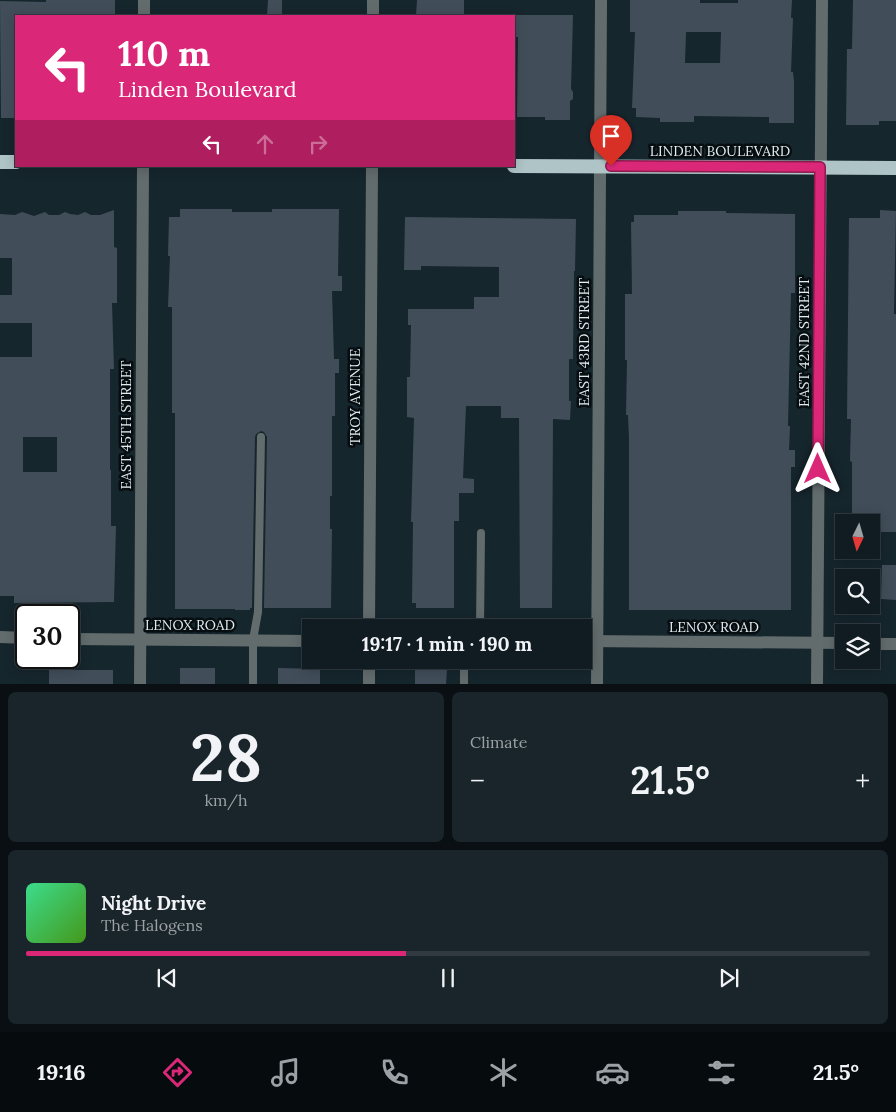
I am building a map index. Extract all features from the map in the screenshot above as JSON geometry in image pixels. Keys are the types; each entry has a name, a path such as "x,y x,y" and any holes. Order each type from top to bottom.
{"highway":[{"path":"0,162 15,162"},
{"name":"LINDEN BOULEVARD","path":"515,166 896,168"}],"street":[{"path":"144,0 144,15"},
{"path":"373,0 373,15"},
{"name":"EAST 43RD STREET","path":"597,684 602,0"},
{"name":"EAST 42ND STREET","path":"817,684 822,0"},
{"name":"EAST 45TH STREET","path":"140,684 143,167"},
{"name":"TROY AVENUE","path":"369,619 372,167"},
{"path":"0,637 15,638"},
{"name":"LENOX ROAD","path":"80,639 302,640"},
{"name":"LENOX ROAD","path":"592,642 835,643"},
{"path":"880,644 896,644"},
{"path":"369,669 369,684"}],"lane":[{"path":"253,684 253,640 258,612 261,438"},
{"path":"480,619 481,534"},
{"path":"464,669 464,684"}],"building":[{"path":"46,0 115,0 115,15 15,15 15,118 1,118 0,1 46,2"},
{"path":"268,0 282,0 282,15 267,15"},
{"path":"417,0 464,0 464,15 416,15"},
{"path":"630,0 700,0 700,3 738,3 738,0 792,0 791,72 793,72 794,81 794,123 769,123 769,117 694,116 694,122 660,122 660,118 636,117 636,108 632,108 635,32 630,32","holes":["686,32 721,32 720,63 685,63"]},
{"path":"853,0 896,0 896,121 879,121 879,125 846,125 847,49 852,49"},
{"path":"515,15 573,15 571,89 573,99 570,101 570,120 545,120 545,117 517,117 518,37 515,37"},
{"path":"180,209 232,209 232,212 272,212 272,209 339,209 338,276 342,276 342,291 332,291 334,359 339,359 339,373 335,373 335,416 332,416 332,496 330,496 330,529 332,529 331,608 264,608 267,437 261,431 255,437 252,608 250,610 175,609 175,413 172,413 172,307 168,307 170,256 168,256 169,217 180,217"},
{"path":"114,210 114,247 117,248 117,303 112,303 114,369 110,369 111,526 116,526 114,602 14,603 14,596 0,596 0,357 32,357 32,323 0,323 0,295 12,295 12,258 0,258 0,214 15,215 22,212 34,216 45,212 49,215 59,215 65,212 78,215 85,212 91,215 100,215","holes":["23,437 57,437 57,472 23,472"]},
{"path":"880,210 896,211 894,314 896,314 896,532 880,532 880,514 852,514 851,419 847,419 849,218 880,218"},
{"path":"678,211 795,214 795,293 791,293 788,426 790,426 789,450 795,450 795,467 791,467 791,610 629,610 629,438 628,415 626,415 625,294 632,294 631,222 634,222 634,215 678,215"},
{"path":"405,217 576,219 573,359 569,359 570,420 553,419 552,608 520,608 519,418 501,418 501,406 466,406 463,478 474,479 474,493 459,493 459,521 454,521 454,608 416,608 416,603 412,603 413,522 411,522 414,418 407,417 407,377 410,377 411,325 408,325 408,309 474,309 474,297 499,297 499,267 421,266 421,270 404,270"},
{"path":"882,565 896,565 896,600 881,599"},
{"path":"180,668 215,668 215,684 180,684"},
{"path":"278,668 320,669 320,684 278,684"},
{"path":"415,669 447,669 446,684 415,684"},
{"path":"49,670 113,670 113,684 49,684"}],"route":[{"path":"611,166 820,167 818,469"}]}
